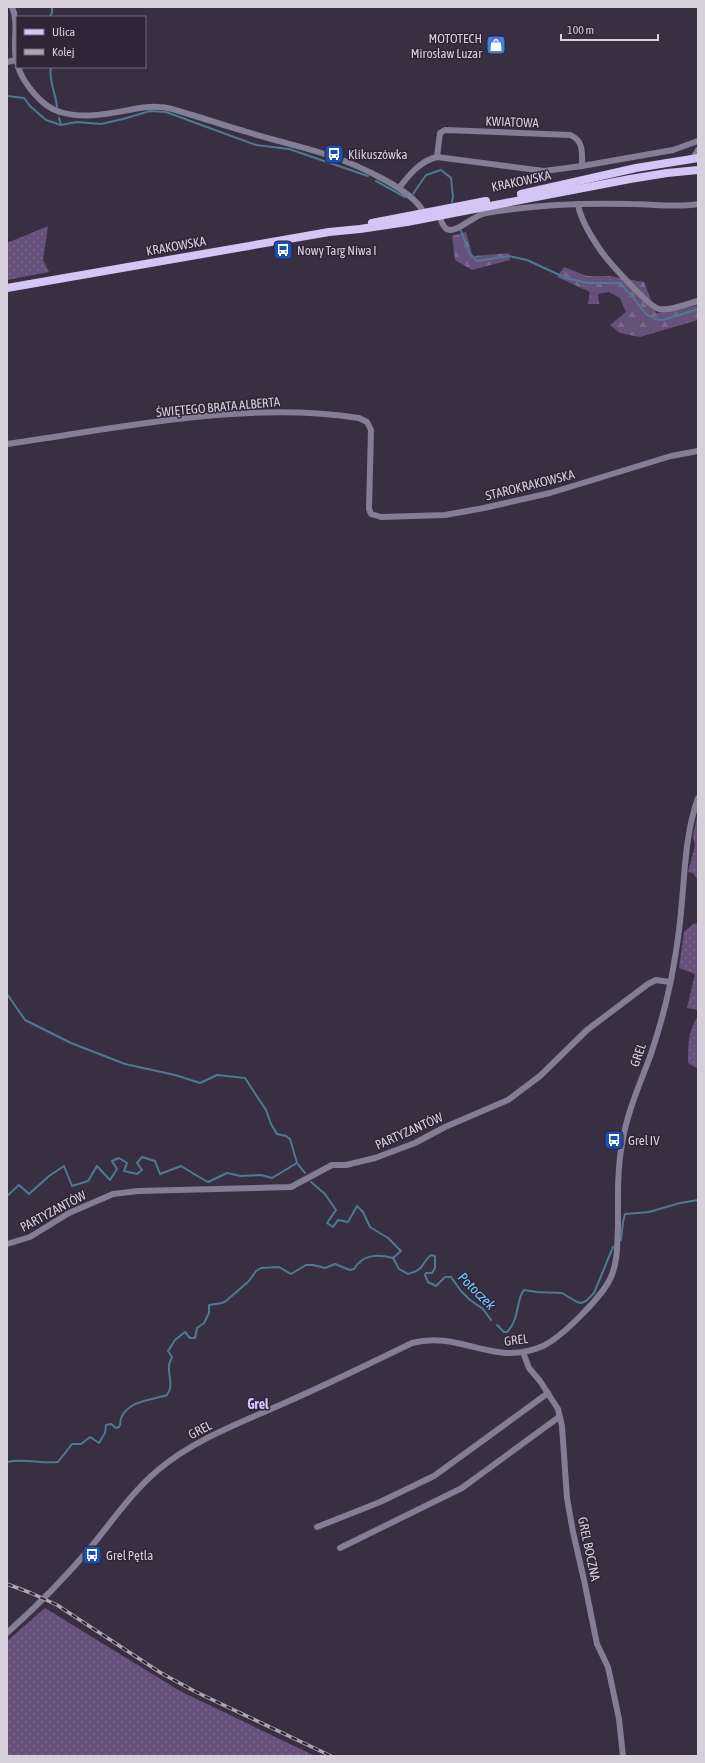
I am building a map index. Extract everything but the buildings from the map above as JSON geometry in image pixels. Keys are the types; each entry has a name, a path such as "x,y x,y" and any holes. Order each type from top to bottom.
{"main road":[{"name":"KRAKOWSKA","path":"439,214 636,168 696,158"},
{"name":"KRAKOWSKA","path":"7,288 308,235 387,226 425,216 630,179 698,170"}],"street":[{"path":"7,62 16,61 16,18 12,7"},
{"path":"18,68 24,82 42,101 55,110 75,115 96,115 157,106 166,107 278,142 329,155 358,167 399,188 419,203 425,216"},
{"name":"KWIATOWA","path":"437,157 440,133 445,130 570,135 576,137 580,142 582,166"},
{"path":"399,188 422,164 437,157 544,171 673,150 698,141"},
{"path":"696,158 698,150"},
{"path":"578,204 579,212 601,250 647,301 658,309 672,308 698,301"},
{"path":"439,214 444,229 451,230 482,214 540,206 578,204 686,206 698,204"},
{"name":"ŚWIĘTEGO BRATA ALBERTA","path":"7,444 136,425 221,415 302,412 359,418 367,422 371,430 369,508"},
{"name":"STAROKRAKOWSKA","path":"369,508 371,514 381,517 420,516 463,512 550,493 671,456 698,451"},
{"name":"GREL","path":"7,1633 59,1583 123,1506 146,1481 172,1459 200,1442 416,1342 447,1340 498,1353 523,1352 544,1345 563,1332 602,1293 611,1278 617,1251 618,1170 623,1138 630,1110 652,1052 670,982 679,930 688,837 691,818 698,798"},
{"name":"PARTYZANTÓW","path":"7,1244 30,1237 69,1213 113,1194 138,1191 291,1187 332,1165 346,1165 374,1158 415,1143 445,1127 508,1100 540,1076 587,1030 648,984 656,980 670,982"},
{"name":"GREL BOCZNA","path":"523,1352 529,1368 558,1409 562,1426 567,1498 573,1532 597,1644 608,1667 619,1719 623,1756"},
{"path":"317,1527 380,1502 434,1476 548,1393"},
{"path":"340,1548 462,1488 559,1417"}],"green space":[{"path":"48,226 43,260 49,272 7,280 7,243"},
{"path":"466,232 472,254 474,256 509,253 510,260 472,270 455,260 452,236"},
{"path":"564,267 587,276 609,276 644,282 656,313 698,305 698,320 640,337 620,333 610,325 626,312 620,298 609,292 598,294 599,304 588,304 590,292 557,277"},
{"path":"698,811 698,881 693,873 688,872 695,846 693,836"},
{"path":"698,923 698,1010 687,1008 695,974 679,968 684,932 693,924"},
{"path":"698,1015 698,1069 688,1063 688,1050 692,1027"},
{"path":"45,1608 180,1691 315,1756 7,1756 7,1641"}],"waterway":[{"path":"50,16 52,7"},
{"path":"51,68 51,82 57,107"},
{"name":"Klikuszówka","path":"7,96 24,98 30,106 46,120 61,125 77,122 101,124 150,111 166,112 256,145 289,149 368,176"},
{"name":"Klikuszówka","path":"59,118 61,125"},
{"name":"Klikuszówka","path":"413,194 426,175 441,170 451,178 453,197 452,202"},
{"name":"Klikuszówka","path":"376,181 405,197"},
{"name":"Klikuszówka","path":"461,231 468,251 477,261 509,256 527,260 566,278 588,283 619,283 646,314 655,319 663,320 698,309"},
{"path":"7,994 25,1020 71,1043 125,1064 175,1075 200,1083 217,1075 245,1078 266,1110 271,1124 277,1134 286,1136 290,1139 297,1163 305,1173"},
{"path":"7,1196 19,1185 29,1194 49,1176 64,1166 72,1186 88,1181 97,1166 110,1180 117,1169 112,1161 119,1158 127,1163 124,1171 137,1174 142,1170 137,1163 142,1157 155,1161 160,1174 181,1166 208,1182 227,1173 241,1176 261,1175 272,1178 297,1163"},
{"path":"311,1182 325,1194 336,1210 327,1223 333,1227 338,1220 348,1222 357,1206 363,1212 370,1227 388,1238 401,1251 393,1258"},
{"name":"Potoczek","path":"621,1240 625,1214 649,1212 680,1203 698,1200"},
{"name":"Potoczek","path":"497,1325 504,1332 507,1332 511,1327 524,1290 562,1293 577,1302 581,1303 586,1301 594,1293 613,1247"},
{"name":"Potoczek","path":"393,1258 399,1269 408,1274 418,1270 431,1255 435,1256 435,1268 432,1273 426,1273 425,1275 428,1282 436,1286 445,1277 451,1277 461,1291 470,1300 483,1309 491,1320"},
{"name":"Potoczek","path":"7,1462 58,1462 72,1444 81,1444 90,1437 99,1443 105,1433 106,1425 111,1424 116,1428 119,1427 121,1417 131,1407 142,1401 167,1395 170,1388 169,1366 172,1357 168,1351 175,1340 185,1332 190,1338 195,1338 197,1328 204,1323 209,1313 209,1305 226,1301 249,1281 256,1271 261,1268 279,1267 291,1274 306,1265 325,1268 335,1264 350,1270 354,1269 362,1260 371,1256 393,1258"}],"railway":[{"path":"7,1584 57,1605 161,1673 196,1692 331,1756"}],"place":[{"name":"MOTOTECH Mirosław Luzar","path":"496,45"},
{"name":"Klikuszówka","path":"334,154"},
{"name":"Nowy Targ Niwa I","path":"283,250"},
{"name":"Grel IV","path":"614,1140"},
{"name":"Grel Pętla","path":"92,1555"}],"district":[{"name":"Grel","path":"258,1404"}]}
